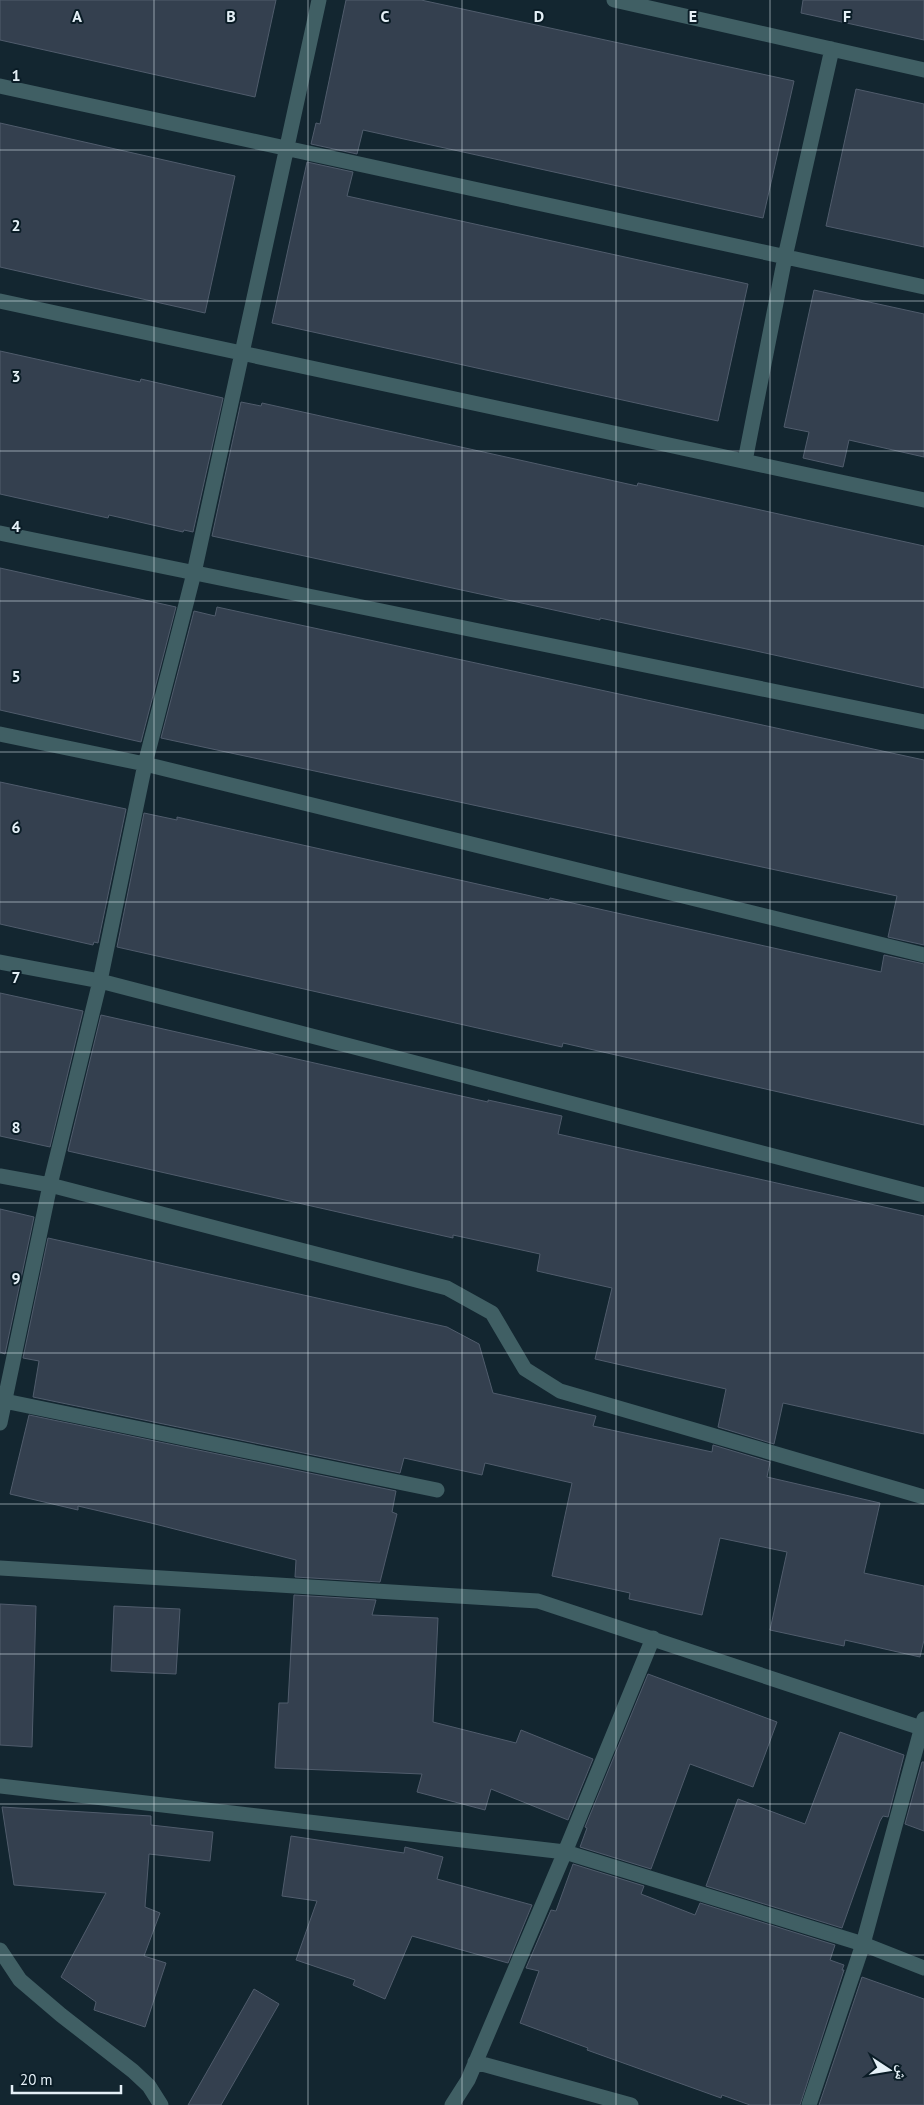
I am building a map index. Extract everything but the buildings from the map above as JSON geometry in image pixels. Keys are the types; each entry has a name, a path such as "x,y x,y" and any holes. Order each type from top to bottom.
{"street":[{"path":"0,1422 3,1400 50,1185 100,981 145,764 194,573 319,0"},
{"path":"614,0 924,70"},
{"path":"745,461 785,257 832,49"},
{"path":"0,86 924,287"},
{"path":"0,301 924,500"},
{"path":"0,533 924,722"},
{"path":"0,734 145,764 924,955"},
{"path":"0,962 100,981 924,1195"},
{"path":"0,1176 50,1185 447,1288 492,1313 525,1369 560,1391 924,1497"},
{"path":"3,1400 437,1490"},
{"path":"0,1568 538,1601 923,1726 864,1944 809,2105"},
{"path":"452,2105 468,2080 653,1638"},
{"path":"0,1786 565,1852 864,1944 924,1968"},
{"path":"0,1950 20,1980 61,2015 133,2071 149,2086 161,2105"},
{"path":"475,2062 631,2105"}]}
